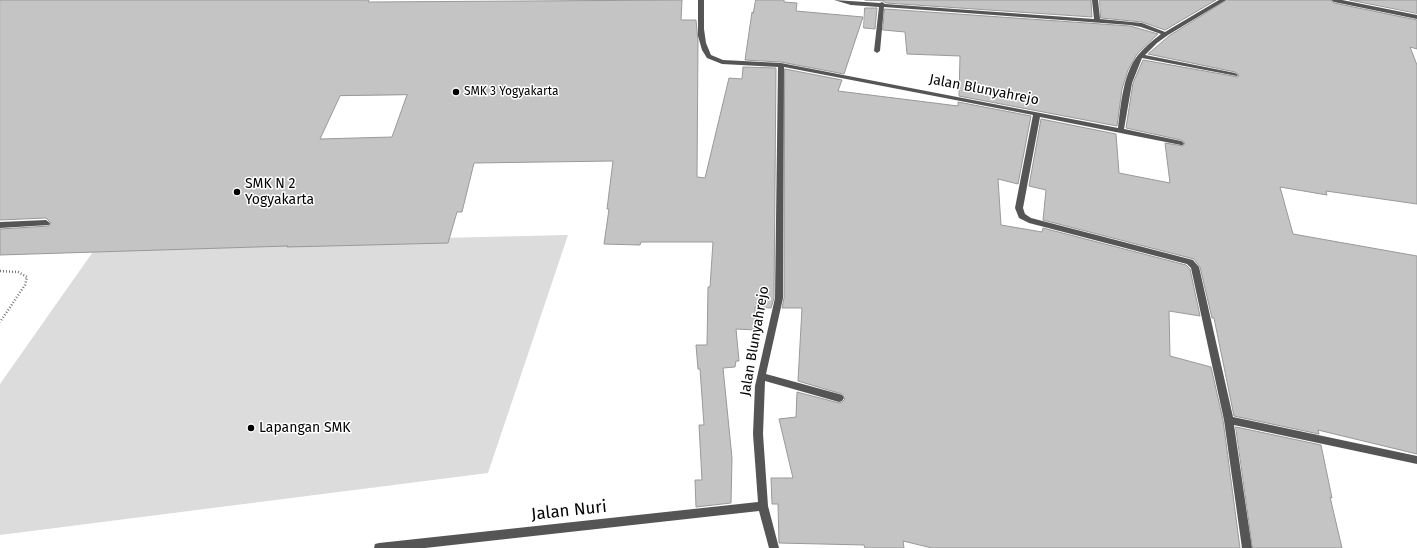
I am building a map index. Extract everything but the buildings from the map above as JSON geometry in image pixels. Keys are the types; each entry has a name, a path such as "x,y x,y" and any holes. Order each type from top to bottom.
{"street":[{"name":"Jalan Blunyahrejo","path":"702,0 701,32 704,47 709,56 722,62 782,65 1121,130 1181,143"},
{"path":"837,0 1142,25 1166,34"},
{"path":"1095,0 1097,21"},
{"path":"1121,130 1127,89 1140,56 1166,34 1223,0"},
{"path":"1334,0 1417,17"},
{"path":"877,51 882,4"},
{"path":"1140,56 1235,75"},
{"name":"Jalan Blunyahrejo","path":"774,548 763,506 758,434 759,386 779,298 782,65"},
{"path":"1037,114 1019,208 1022,216 1029,220 1193,264 1229,420 1248,548"},
{"path":"0,225 46,224"},
{"path":"762,377 839,398"},
{"path":"1229,420 1417,460"},
{"name":"Jalan Nuri","path":"379,548 425,546 763,506"}],"path":[{"path":"0,271 18,272 27,277 25,285 0,322"}],"shaded area":[{"name":"Lapangan SMK","path":"568,235 488,473 0,535 0,384 97,246"}],"place":[{"name":"SMK 3 Yogyakarta","path":"456,92"},
{"name":"SMK N 2 Yogyakarta","path":"237,192"},
{"name":"Lapangan SMK","path":"251,428"}]}
